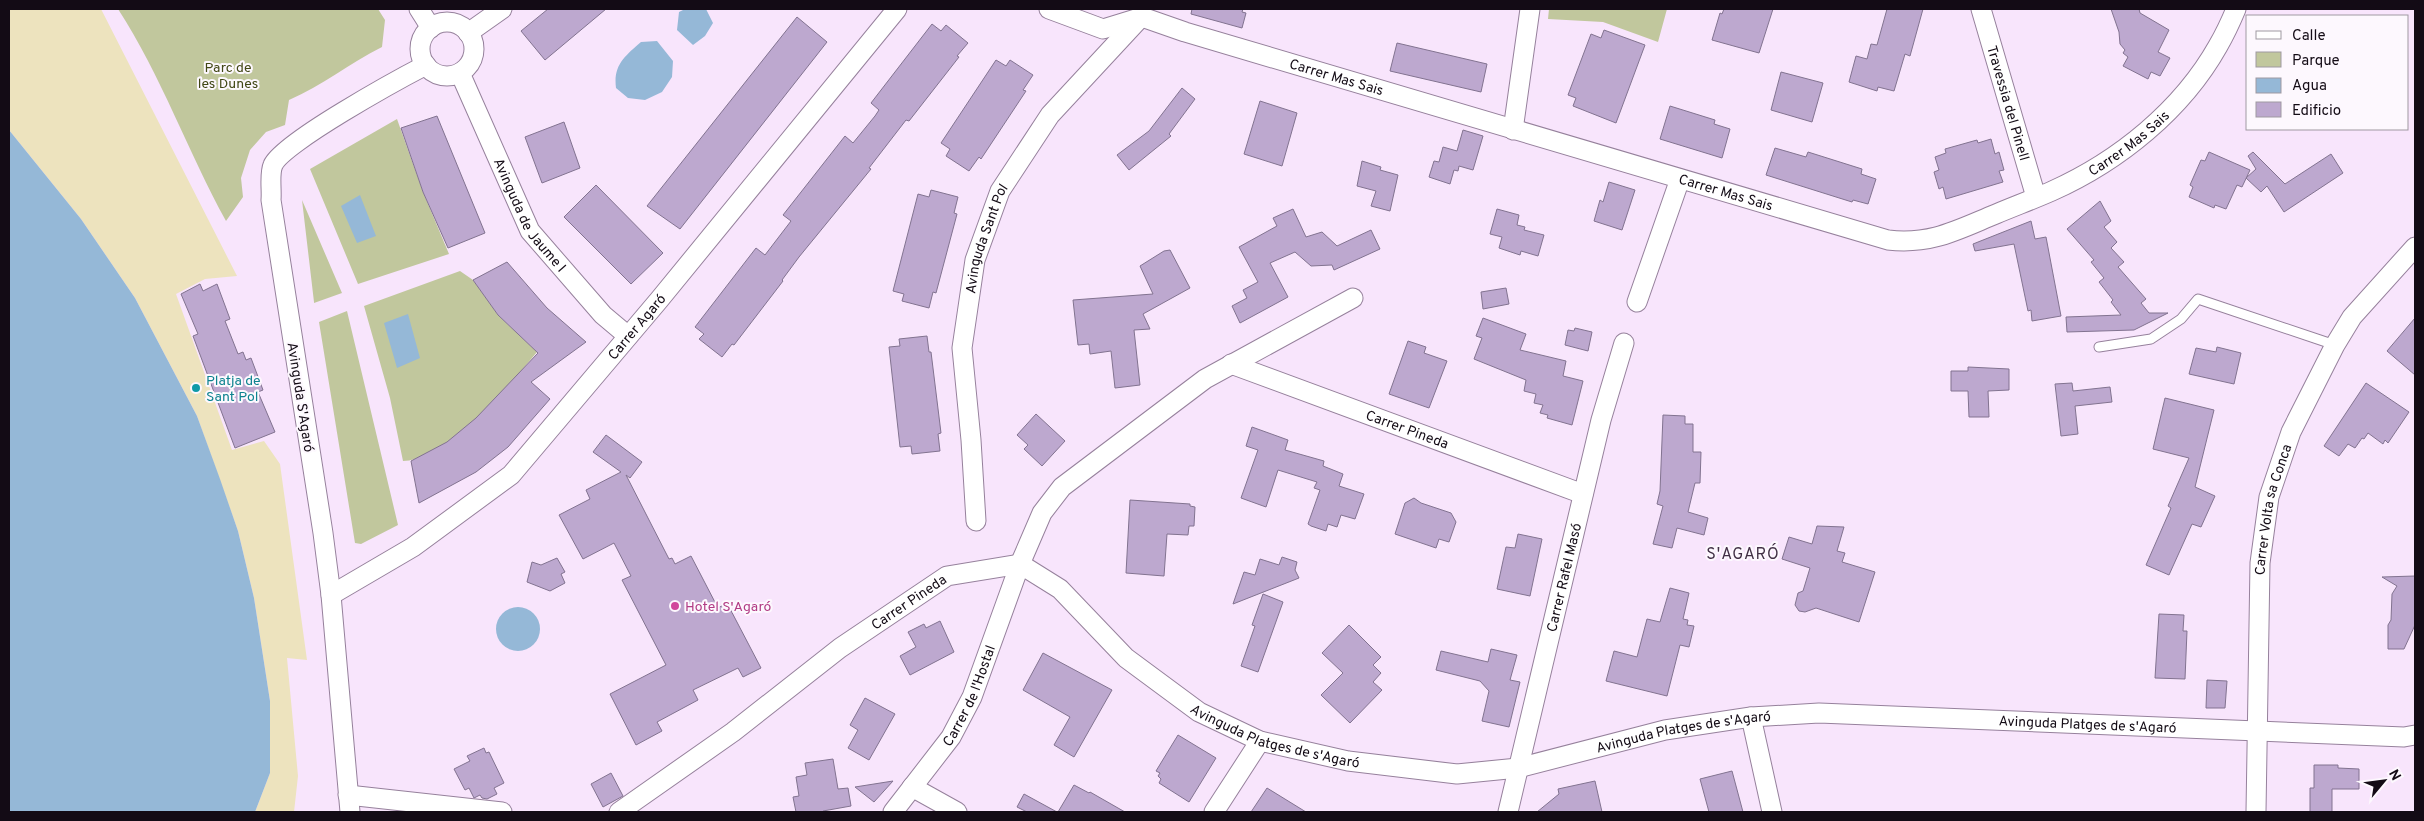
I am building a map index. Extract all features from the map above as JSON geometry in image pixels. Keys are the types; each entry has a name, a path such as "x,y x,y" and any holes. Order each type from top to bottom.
{"street":[{"path":"419,9 431,28"},
{"path":"468,34 502,9"},
{"name":"Carrer Agaró","path":"331,595 413,547 511,475 897,9"},
{"path":"1049,9 1103,28 1143,11"},
{"path":"1513,130 1530,9"},
{"name":"Travessia del Pinell","path":"1981,9 2036,198"},
{"name":"Carrer Mas Sais","path":"1143,11 1194,35 1888,240 1908,242 1932,240 2053,191 2100,165 2147,131 2182,97 2218,47 2236,9"},
{"name":"Avinguda Sant Pol","path":"976,521 971,440 962,348 975,260 1000,191 1050,115 1143,11"},
{"path":"441,23 451,23 461,26 468,34 473,44 473,55 468,65 460,73 452,75 438,74 426,65 420,52 420,45 426,32 431,28 441,23"},
{"name":"Avinguda S'Agaró","path":"349,804 331,595 271,200 273,165 290,145 397,80 426,65"},
{"name":"Avinguda de Jaume I","path":"460,73 530,231 603,315 628,336"},
{"path":"1637,302 1680,179"},
{"name":"Carrer Volta sa Conca","path":"2256,812 2260,563 2269,497 2291,432 2335,345 2352,317 2415,247"},
{"path":"1020,564 1042,513 1062,487 1205,379 1353,298"},
{"name":"Carrer Rafel Masó","path":"1508,812 1601,420 1624,343"},
{"name":"Carrer Pineda","path":"1231,364 1583,494"},
{"name":"Carrer Pineda","path":"619,812 733,732 840,648 947,576 1020,564"},
{"name":"Avinguda Platges de s'Agaró","path":"1020,564 1060,589 1126,658 1199,712 1260,741 1348,761 1457,774 1518,768 1665,730 1751,717 1819,713 2404,737 2415,735"},
{"name":"Carrer de l'Hostal","path":"893,812 951,737 972,697 1020,564"},
{"path":"1751,717 1772,812"},
{"path":"1214,812 1260,741"},
{"path":"912,787 957,812"},
{"path":"349,804 502,812"}],"lane":[{"path":"2099,346 2152,338 2181,319 2198,299 2335,345"}],"green space":[{"name":"Parc de les Dunes","path":"118,9 378,9 385,20 382,47 289,100 285,125 266,132 250,150 241,178 243,197 226,221 148,60"},
{"path":"1549,9 1667,9 1658,42 1603,22 1548,19"},
{"path":"397,119 423,192 449,254 358,284 310,169"},
{"path":"302,200 342,293 314,303 314,302"},
{"path":"460,271 473,280 498,315 537,352 511,383 458,434 439,448 420,457 403,461 390,398 364,306"},
{"path":"347,311 398,525 361,544 355,543 319,322"}],"sand":[{"name":"Platja de Sant Pol","path":"9,9 101,9 237,276 205,279 176,294 232,450 264,441 280,464 307,660 287,658 298,776 294,812 255,812 270,773 270,701 254,598 238,531 197,416 135,298 81,219 9,130"}],"water":[{"path":"685,9 706,9 713,23 705,36 693,45 677,30 679,12"},
{"path":"657,41 673,61 672,77 662,92 645,100 628,98 616,88 618,67 625,57 641,42"},
{"path":"9,130 81,219 135,298 197,416 220,479 238,531 254,598 270,701 270,773 255,812 9,812"},
{"path":"360,195 376,236 357,243 341,206"},
{"path":"408,314 420,358 397,368 384,323"},
{"path":"522,607 534,613 539,620 539,638 534,645 527,650 514,651 506,648 499,641 496,625 499,617 506,610"}],"building":[{"path":"548,9 606,9 545,60 521,31"},
{"path":"1192,9 1243,9 1242,12 1246,13 1242,28 1191,14"},
{"path":"1724,9 1773,9 1759,53 1712,40 1720,13 1722,14"},
{"path":"1887,9 1923,9 1910,56 1905,54 1894,91 1878,87 1877,91 1849,82 1856,56 1867,59 1871,44 1877,45"},
{"path":"2111,9 2139,9 2140,13 2169,30 2158,52 2170,58 2160,76 2151,72 2148,79 2123,66 2128,57 2123,53 2125,50 2120,44 2119,32"},
{"path":"797,17 827,42 680,229 647,206"},
{"path":"932,24 941,31 946,25 968,43 909,121 906,120 869,168 871,169 799,257 734,345 732,344 722,357 699,339 704,334 695,327 756,248 765,255 791,221 783,215 845,136 853,143 875,116 879,110 871,103"},
{"path":"1604,30 1645,45 1616,123 1573,106 1576,98 1568,95 1591,34 1601,38"},
{"path":"1397,43 1487,64 1481,92 1390,71"},
{"path":"996,60 1006,66 1010,60 1033,75 1023,90 1026,91 981,159 979,157 969,171 946,156 950,149 941,143"},
{"path":"1781,72 1823,83 1812,122 1771,110"},
{"path":"1182,88 1195,99 1169,134 1171,136 1129,170 1117,155 1149,131"},
{"path":"1260,101 1297,113 1282,166 1244,154"},
{"path":"1670,106 1715,120 1714,124 1730,129 1722,158 1660,139"},
{"path":"437,116 485,233 448,248 423,192 401,128"},
{"path":"564,122 580,168 542,183 525,137"},
{"path":"1463,130 1483,136 1473,170 1459,166 1458,171 1454,170 1450,184 1429,177 1434,161 1439,162 1443,147 1457,151"},
{"path":"1991,139 1995,154 1999,152 2004,170 1999,171 2003,182 1946,199 1943,187 1939,189 1934,172 1939,170 1935,157 1946,153 1945,149 1977,140 1978,143"},
{"path":"1775,148 1806,157 1808,152 1862,169 1861,174 1876,179 1868,204 1853,200 1852,202 1766,175"},
{"path":"2209,152 2250,170 2242,187 2237,185 2226,209 2215,205 2214,208 2189,197 2193,187 2190,185 2201,160 2205,161"},
{"path":"2253,152 2285,184 2331,154 2343,173 2284,212 2267,186 2261,192 2246,178 2256,169 2248,156"},
{"path":"1362,161 1381,167 1380,170 1398,175 1390,211 1371,206 1376,191 1357,186"},
{"path":"1609,182 1635,190 1622,230 1594,221 1600,200 1603,202"},
{"path":"596,185 663,253 631,284 564,217"},
{"path":"931,190 958,197 954,213 957,214 936,293 933,292 929,308 902,301 904,294 893,291 918,194 929,197"},
{"path":"2100,201 2111,221 2104,227 2117,242 2111,248 2124,262 2118,267 2146,299 2141,303 2149,313 2168,313 2134,330 2067,332 2066,317 2121,315 2111,302 2113,300 2099,282 2104,278 2091,262 2094,260 2067,229"},
{"path":"1293,209 1306,237 1322,232 1337,246 1371,230 1380,249 1334,270 1332,265 1311,266 1295,252 1270,263 1288,297 1240,323 1232,306 1247,298 1243,290 1258,282 1239,247 1277,226 1273,218"},
{"path":"1497,209 1519,215 1517,225 1525,227 1524,230 1544,235 1538,256 1521,251 1520,255 1499,248 1502,237 1490,234"},
{"path":"2031,221 2035,239 2046,237 2061,316 2032,321 2031,310 2028,311 2014,244 1975,251 1973,244"},
{"path":"1170,250 1190,288 1143,314 1150,329 1134,330 1140,385 1115,388 1111,351 1090,354 1089,344 1078,345 1073,300 1153,294 1140,266 1164,251"},
{"path":"507,262 547,308 586,342 531,382 550,399 508,447 476,472 419,503 411,461 447,442 476,418 538,353 498,315 473,280"},
{"path":"200,284 203,291 217,284 230,319 225,321 238,354 243,352 246,360 251,358 263,390 258,392 275,432 235,448 193,336 198,334 181,294"},
{"path":"1506,288 1509,304 1483,309 1481,292"},
{"path":"1483,318 1526,334 1520,350 1566,361 1563,376 1583,381 1572,425 1547,418 1548,415 1540,413 1543,405 1534,403 1536,394 1524,391 1526,380 1474,359 1482,338 1476,336"},
{"path":"2415,318 2415,375 2387,351"},
{"path":"1575,328 1592,332 1588,351 1565,345 1568,330 1574,331"},
{"path":"927,336 929,352 931,352 941,433 938,434 940,451 912,454 911,446 900,447 889,347 900,346 899,339"},
{"path":"1408,341 1426,347 1424,353 1447,361 1429,408 1389,394"},
{"path":"2217,347 2241,353 2234,384 2189,374 2196,348 2216,352"},
{"path":"1968,367 2009,369 2009,390 1988,391 1989,417 1969,417 1968,391 1951,391 1951,371 1968,371"},
{"path":"2072,383 2073,391 2110,387 2112,402 2075,406 2078,434 2061,436 2055,384"},
{"path":"2366,383 2409,412 2388,443 2385,440 2383,444 2368,433 2355,448 2348,444 2339,456 2324,446"},
{"path":"2165,398 2214,410 2195,487 2215,496 2201,527 2192,524 2169,575 2146,565 2171,508 2168,506 2189,458 2153,449"},
{"path":"1036,414 1065,441 1042,466 1024,449 1028,445 1017,435"},
{"path":"1663,415 1685,416 1685,424 1693,424 1693,452 1701,452 1700,483 1695,483 1688,512 1708,518 1704,535 1677,528 1672,548 1653,544 1663,506 1657,504 1660,491"},
{"path":"1252,427 1288,440 1285,450 1324,461 1323,466 1343,474 1339,486 1364,494 1355,519 1341,515 1337,527 1328,524 1326,531 1311,526 1308,524 1320,490 1314,488 1317,482 1278,470 1266,507 1241,498 1258,450 1246,446"},
{"name":"Hotel S'Agaró","path":"606,435 642,462 630,478 626,475 669,559 672,558 675,564 691,556 718,608 727,603 761,668 743,677 738,668 693,690 698,700 657,722 662,731 636,745 610,694 666,665 622,580 631,576 614,543 583,559 559,515 590,499 586,490 621,472 593,452"},
{"path":"1414,498 1421,503 1451,513 1456,522 1449,542 1439,539 1436,548 1395,534 1405,503"},
{"path":"1130,500 1190,504 1190,506 1195,507 1194,526 1189,526 1188,535 1167,534 1164,576 1126,573"},
{"path":"1817,526 1844,527 1837,551 1845,553 1842,562 1875,572 1859,622 1816,608 1805,612 1799,611 1795,605 1798,593 1803,591 1810,568 1782,559 1789,537 1812,544"},
{"path":"1518,534 1542,539 1530,596 1497,589 1506,547 1515,548"},
{"path":"1282,557 1297,562 1295,570 1299,578 1233,604 1244,572 1255,575 1260,559 1279,565"},
{"path":"557,558 565,572 561,574 565,583 550,591 527,582 532,562 541,565"},
{"path":"2415,576 2415,625 2404,649 2388,649 2388,625 2391,620 2392,594 2397,586 2382,577"},
{"path":"1670,588 1689,593 1683,619 1688,620 1687,625 1694,626 1689,647 1680,645 1667,696 1606,681 1614,651 1637,657 1647,619 1660,622"},
{"path":"1263,594 1283,602 1258,672 1241,666 1255,626 1252,625"},
{"path":"2159,614 2184,615 2183,631 2187,631 2185,679 2155,678"},
{"path":"940,621 954,652 910,675 900,656 916,647 908,632 924,624 926,628"},
{"path":"1349,625 1381,657 1373,665 1381,673 1373,682 1382,690 1350,723 1321,695 1343,673 1322,653"},
{"path":"1491,649 1517,655 1510,680 1520,682 1509,727 1482,721 1489,691 1480,681 1436,670 1441,651 1488,662"},
{"path":"1043,653 1112,690 1074,757 1054,745 1070,717 1023,690"},
{"path":"2207,680 2227,681 2225,708 2206,708"},
{"path":"865,698 895,714 869,760 848,748 858,730 850,725"},
{"path":"1178,735 1216,758 1189,802 1159,783 1161,779 1158,776 1160,773 1156,771"},
{"path":"484,748 486,753 489,752 504,783 494,788 497,794 487,799 482,798 480,795 474,798 469,788 465,790 454,769 470,761 467,756"},
{"path":"833,759 838,789 848,788 851,806 823,812 796,812 793,797 799,796 796,777 807,775 805,763"},
{"path":"2314,765 2338,765 2338,768 2359,769 2359,789 2332,789 2332,812 2310,812 2310,788 2314,788"},
{"path":"1732,771 1743,812 1709,812 1700,779"},
{"path":"611,773 623,796 603,807 591,784"},
{"path":"893,781 874,802 855,787"},
{"path":"1595,781 1602,812 1537,812 1559,794 1558,789"},
{"path":"1074,785 1090,792 1125,812 1058,812"},
{"path":"1267,788 1306,812 1251,812"},
{"path":"1024,794 1057,812 1027,812 1017,807"}],"place":[{"name":"Platja de Sant Pol","path":"196,388"},
{"name":"Hotel S'Agaró","path":"675,606"}],"district":[{"name":"S'AGARÓ","path":"1743,553"}]}
